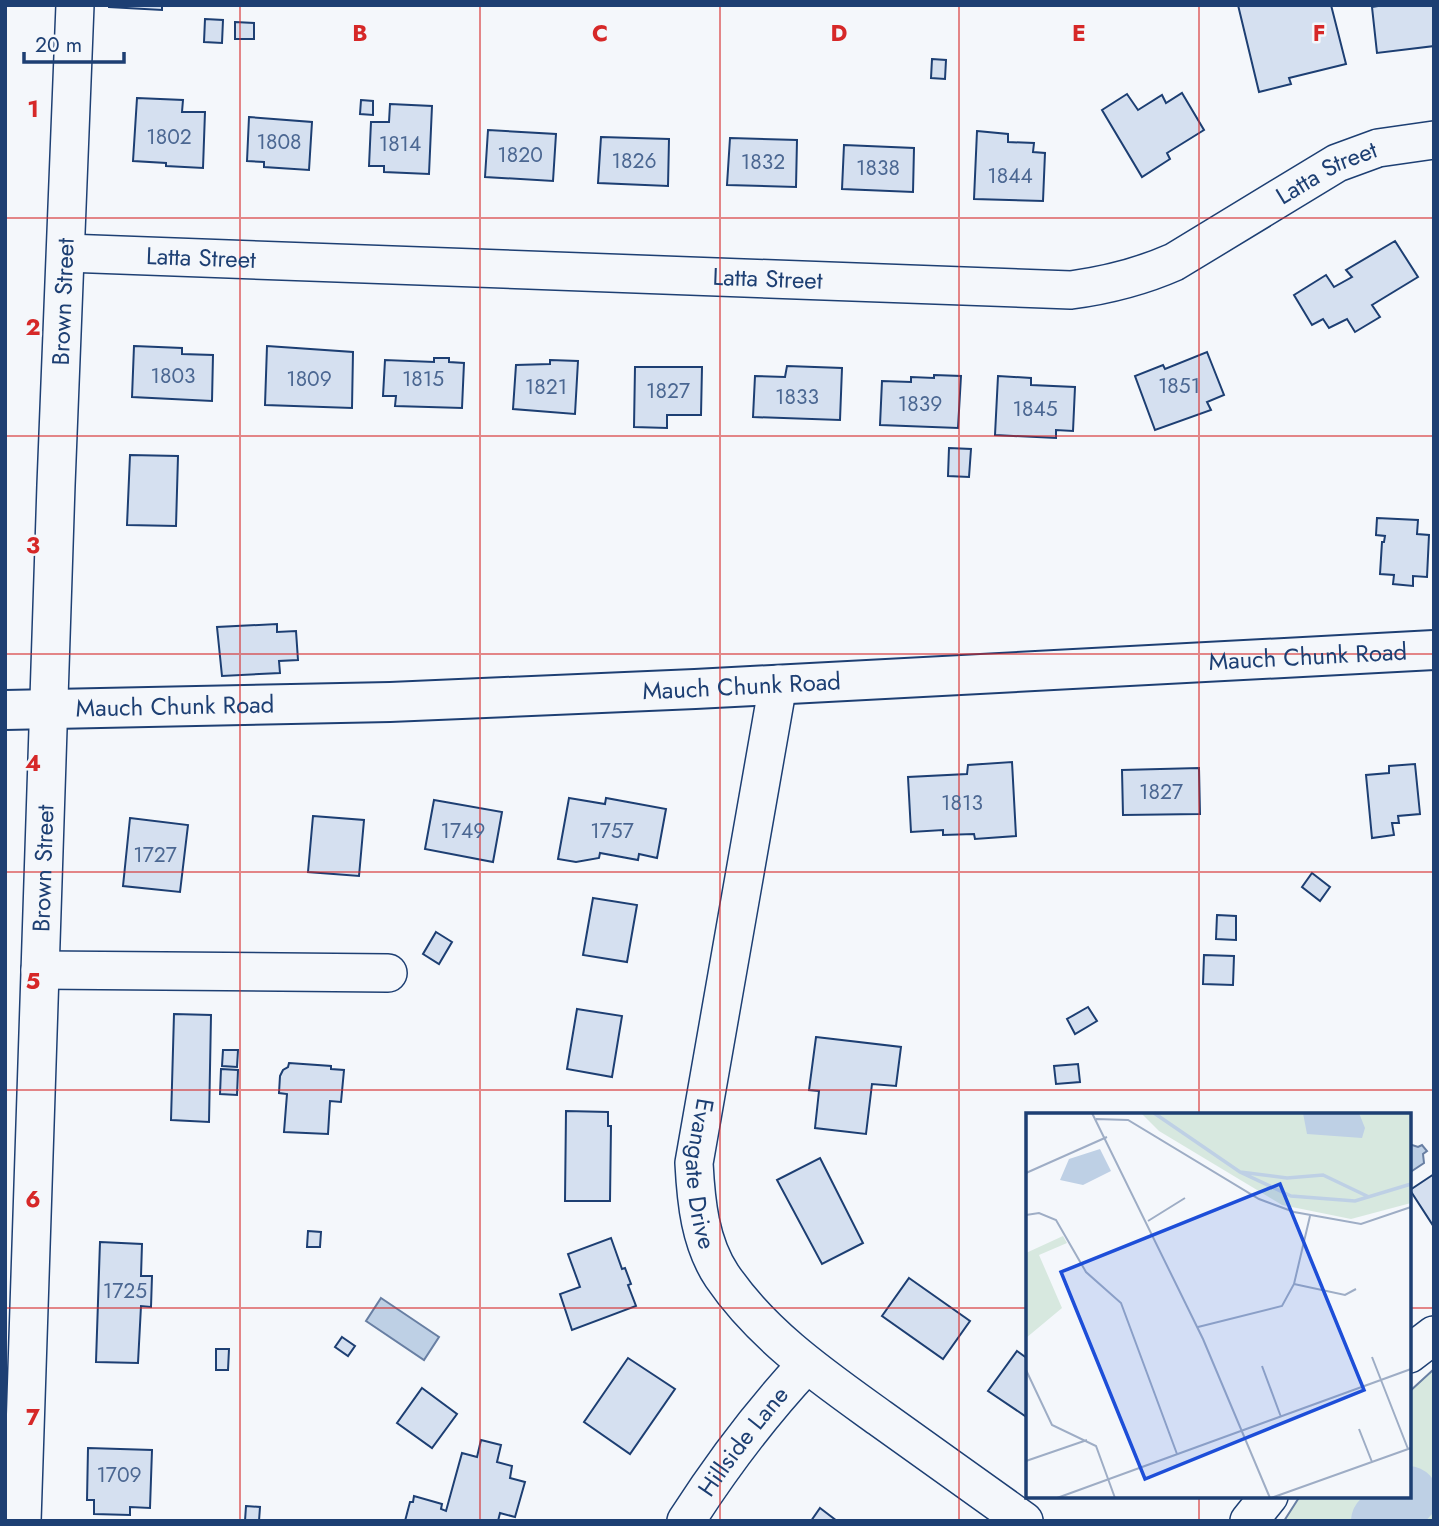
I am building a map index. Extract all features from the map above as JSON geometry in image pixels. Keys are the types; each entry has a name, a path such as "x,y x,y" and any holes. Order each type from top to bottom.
{"main road":[{"name":"Mauch Chunk Road","path":"5,710 390,702 1434,650"}],"street":[{"name":"Brown Street","path":"22,1521 48,711 75,5"},
{"name":"Latta Street","path":"66,253 1071,290 1112,285 1174,262 1337,163 1378,148 1434,140"},
{"name":"Evangate Drive","path":"778,684 694,1163 696,1202 705,1240 722,1275 761,1322 806,1365 1024,1521"},
{"path":"40,970 388,973"},
{"path":"1411,1352 1434,1335"},
{"name":"Hillside Lane","path":"686,1521 721,1466 783,1389 806,1365"},
{"path":"1249,1521 1267,1498"}],"shaded area":[{"path":"1434,1369 1434,1521 1284,1521 1299,1498 1411,1498 1411,1390"}],"water":[{"path":"1411,1145 1418,1147 1422,1145 1427,1151 1423,1154 1424,1163 1411,1172"},
{"path":"381,1298 439,1337 424,1360 366,1321"}],"building":[{"path":"162,5 162,10 109,7"},
{"path":"1238,5 1331,5 1346,64 1289,78 1291,84 1259,92"},
{"path":"1434,5 1434,46 1377,53 1372,7"},
{"path":"205,19 223,20 222,43 204,42"},
{"path":"235,22 254,23 254,39 235,39"},
{"path":"932,59 946,60 945,79 931,78"},
{"path":"1182,93 1204,130 1167,153 1170,159 1142,177 1102,110 1127,94 1138,110 1162,95 1166,103"},
{"path":"137,98 183,100 182,112 205,112 203,168 133,161"},
{"path":"361,100 373,101 373,115 360,114"},
{"path":"390,104 432,106 429,174 384,172 384,166 369,166 371,122 389,122"},
{"path":"249,117 312,122 309,170 264,167 264,162 247,161"},
{"path":"488,130 556,134 553,181 485,177"},
{"path":"977,131 1008,134 1008,142 1034,143 1033,152 1045,153 1043,201 974,199"},
{"path":"601,137 669,139 668,186 598,183"},
{"path":"730,138 797,140 796,187 727,185"},
{"path":"844,145 914,148 913,192 842,189"},
{"path":"1395,241 1418,277 1372,305 1380,317 1355,332 1347,319 1329,328 1323,319 1312,325 1294,295 1326,275 1334,287 1352,277 1346,270"},
{"path":"134,346 182,348 182,354 213,355 212,401 132,397"},
{"path":"267,346 353,352 352,408 265,405"},
{"path":"1207,352 1224,395 1207,402 1211,410 1155,430 1135,376 1163,365 1165,369"},
{"path":"434,358 449,358 449,362 464,363 462,408 395,406 396,396 383,396 385,360 434,362"},
{"path":"550,360 578,361 575,414 513,409 516,365 550,364"},
{"path":"787,366 842,368 840,420 753,417 755,376 785,377"},
{"path":"635,367 702,367 701,415 667,415 667,428 634,427"},
{"path":"934,375 961,376 958,428 880,425 882,381 911,382 911,377 934,378"},
{"path":"998,376 1031,378 1031,385 1075,387 1073,431 1056,430 1056,438 995,435"},
{"path":"949,448 971,449 969,477 948,476"},
{"path":"130,455 178,456 176,526 127,525"},
{"path":"1377,518 1418,520 1417,534 1429,535 1427,577 1413,576 1413,586 1393,584 1394,575 1380,574 1382,542 1385,536 1376,535"},
{"path":"277,624 277,632 296,631 298,660 279,661 280,673 222,676 217,627"},
{"path":"1012,762 1016,836 975,839 974,834 943,835 943,830 911,832 908,777 967,774 968,765"},
{"path":"1415,764 1420,814 1398,816 1399,823 1392,823 1394,835 1372,838 1366,775 1389,773 1389,766"},
{"path":"1199,768 1200,814 1123,815 1122,770"},
{"path":"569,798 605,804 606,798 666,809 657,858 639,854 638,860 600,853 599,858 576,862 558,859"},
{"path":"434,800 502,812 493,862 425,849"},
{"path":"313,816 364,820 359,876 308,872"},
{"path":"130,818 188,825 180,892 123,886"},
{"path":"1312,873 1330,887 1320,901 1302,887"},
{"path":"593,898 637,905 627,962 583,955"},
{"path":"1217,915 1236,916 1236,940 1216,939"},
{"path":"436,932 452,942 439,964 423,954"},
{"path":"1204,955 1234,956 1233,985 1203,984"},
{"path":"1088,1007 1097,1021 1075,1034 1067,1019"},
{"path":"577,1009 622,1016 612,1077 567,1069"},
{"path":"174,1014 211,1015 209,1122 171,1120"},
{"path":"816,1037 901,1047 896,1086 872,1084 866,1134 815,1128 819,1091 809,1090"},
{"path":"223,1050 238,1050 237,1067 222,1066"},
{"path":"289,1063 331,1066 331,1069 344,1070 341,1102 330,1101 328,1134 284,1132 287,1094 279,1093 280,1076"},
{"path":"1078,1064 1080,1082 1056,1084 1054,1066"},
{"path":"221,1069 238,1070 237,1095 220,1094"},
{"path":"566,1111 608,1112 608,1126 611,1126 610,1201 565,1201"},
{"path":"820,1158 863,1243 822,1264 777,1180"},
{"path":"1434,1174 1434,1227 1411,1192"},
{"path":"308,1231 321,1232 320,1247 307,1247"},
{"path":"611,1238 622,1269 625,1268 631,1284 628,1285 636,1306 572,1330 560,1294 580,1287 568,1254"},
{"path":"100,1242 142,1244 141,1276 152,1276 151,1307 141,1306 138,1363 96,1362"},
{"path":"909,1278 970,1321 943,1359 882,1316"},
{"path":"342,1337 355,1346 348,1356 335,1347"},
{"path":"216,1349 229,1349 228,1370 216,1370"},
{"path":"1017,1351 1026,1358 1026,1417 988,1391"},
{"path":"628,1358 675,1389 630,1454 584,1422"},
{"path":"422,1388 457,1414 432,1448 397,1423"},
{"path":"481,1440 501,1445 497,1462 512,1466 510,1478 525,1482 515,1517 500,1513 498,1521 405,1521 414,1496 442,1504 441,1509 446,1511 462,1453 477,1457"},
{"path":"88,1448 152,1450 150,1508 130,1507 130,1515 94,1514 94,1500 87,1500"},
{"path":"246,1506 260,1507 259,1521 245,1521"},
{"path":"820,1508 837,1521 811,1521"}],"waterway":[{"path":"1381,1521 1406,1498"}]}
